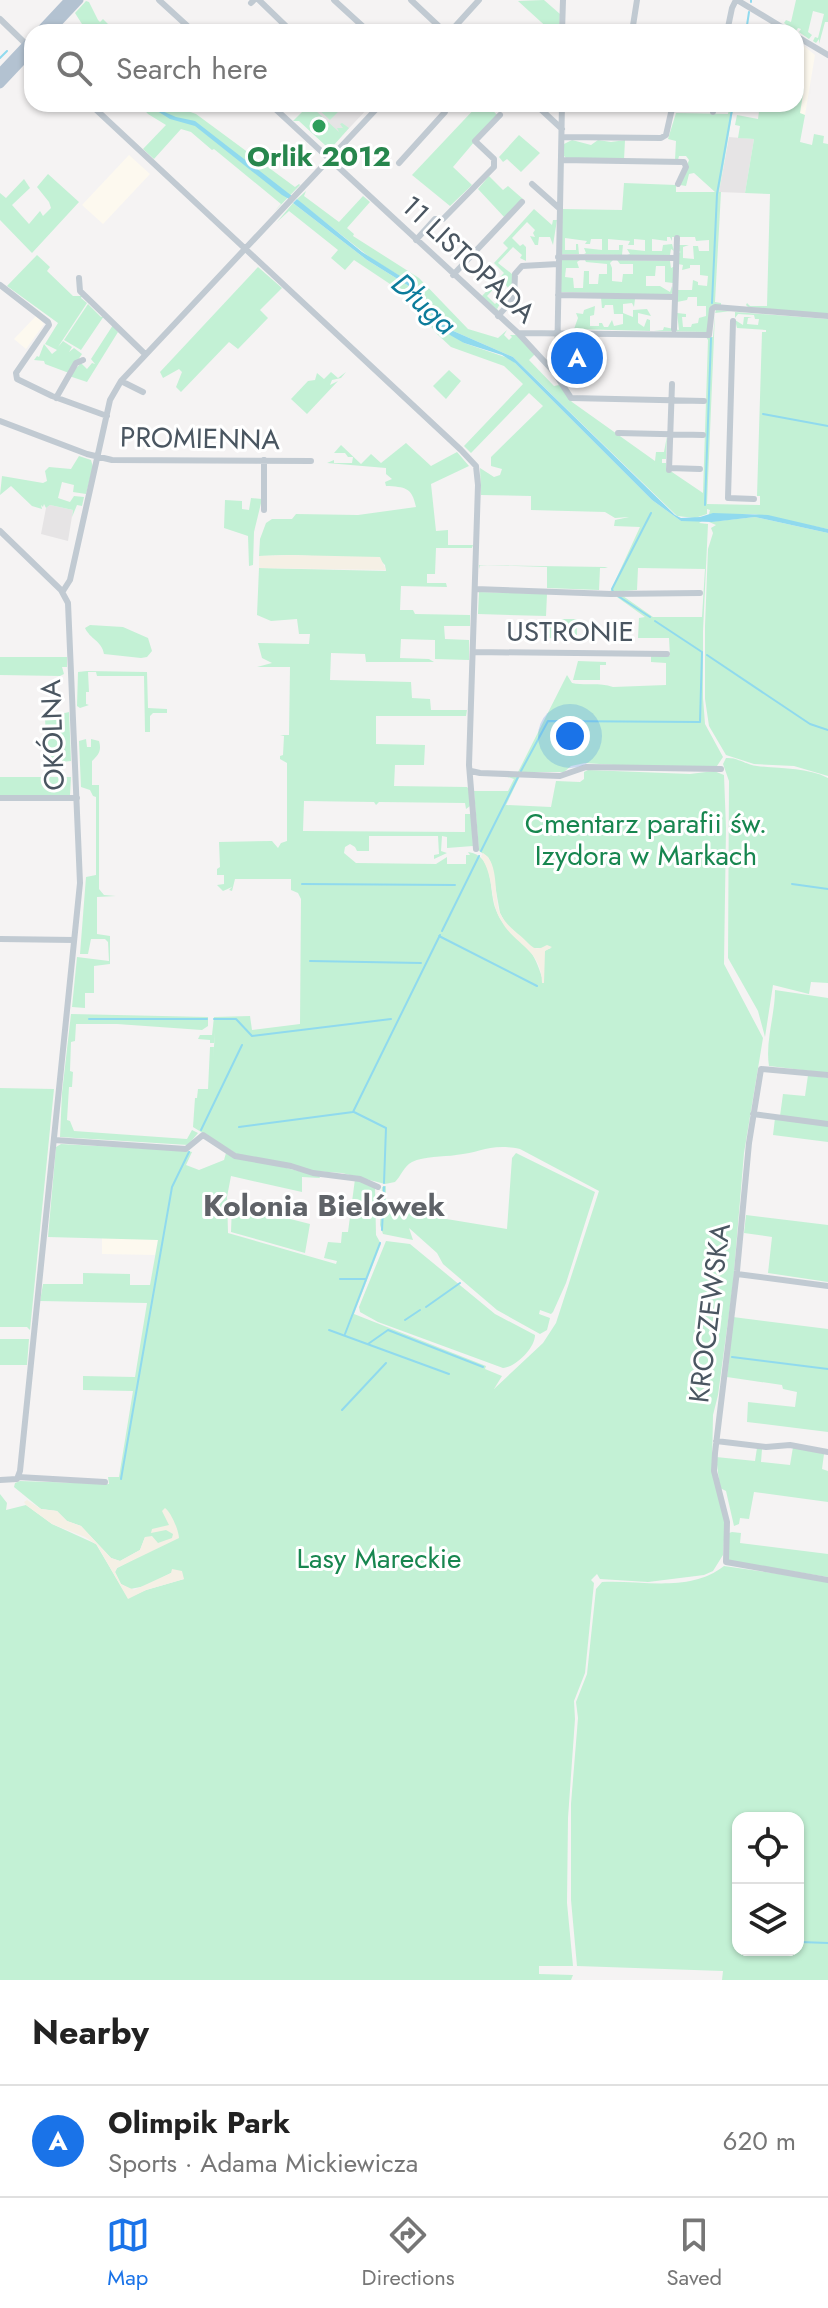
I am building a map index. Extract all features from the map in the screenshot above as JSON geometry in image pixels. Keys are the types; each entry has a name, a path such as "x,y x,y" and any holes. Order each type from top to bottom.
{"main road":[{"path":"48,24 69,4 79,0"},
{"path":"55,24 69,4"},
{"path":"0,73 24,52"},
{"path":"0,84 24,55"}],"street":[{"path":"159,0 185,24"},
{"path":"334,0 360,24"},
{"path":"411,0 439,24"},
{"path":"456,24 479,0"},
{"path":"562,24 563,0"},
{"path":"633,24 637,0"},
{"path":"729,24 737,0 777,24"},
{"path":"754,10 755,0"},
{"path":"255,1 282,24"},
{"path":"0,19 24,40"},
{"path":"804,41 828,55"},
{"path":"98,112 475,464 478,478 471,771 476,849"},
{"name":"11 LISTOPADA","path":"279,112 518,333 554,372 569,396 575,399 671,400"},
{"name":"OKÓLNA","path":"19,1476 80,883 68,608 63,591 70,580 98,457 104,415 121,381 145,354 373,112"},
{"path":"399,163 445,112"},
{"path":"542,112 562,133 661,138 666,135 672,112"},
{"path":"554,372 557,369 562,112"},
{"path":"416,240 435,219 443,219 494,167 494,159 475,141 500,115"},
{"path":"561,160 684,162 686,167 678,184"},
{"path":"532,184 559,208"},
{"path":"453,275 522,202"},
{"path":"674,329 677,238"},
{"path":"498,316 514,298 515,274 522,266 558,260 676,258"},
{"path":"79,278 80,291 145,354"},
{"path":"0,285 49,325 16,375 18,380 104,415"},
{"path":"558,295 675,297"},
{"path":"518,333 709,335 712,309 715,307 828,316"},
{"path":"733,321 728,498 754,499"},
{"path":"56,398 76,363 83,360"},
{"path":"121,381 143,392"},
{"path":"672,384 669,469 700,469"},
{"path":"671,400 704,401"},
{"name":"PROMIENNA","path":"0,421 112,460 311,461"},
{"path":"618,433 703,435"},
{"path":"264,460 264,510"},
{"path":"0,531 63,591"},
{"path":"475,589 611,594 700,593"},
{"name":"USTRONIE","path":"473,652 667,654"},
{"path":"471,771 560,776 586,767 721,769"},
{"path":"0,798 77,798"},
{"path":"0,939 74,940"},
{"name":"KROCZEWSKA","path":"828,1075 763,1068 753,1114 714,1471 726,1519 726,1562 828,1580"},
{"path":"753,1114 828,1124"},
{"path":"54,1140 186,1149 203,1135 235,1156 313,1173 360,1179 378,1187"},
{"path":"737,1274 828,1286"},
{"path":"716,1441 766,1447 790,1445 828,1452"},
{"path":"0,1480 19,1476 105,1482"}],"shaded area":[{"path":"804,46 815,55 805,115 799,114 804,112"},
{"path":"315,112 364,112 335,143 327,147"},
{"path":"729,137 754,139 745,193 719,192"},
{"path":"129,155 150,174 103,224 82,205"},
{"path":"36,316 44,324 26,349 14,339"},
{"path":"50,505 73,510 68,541 41,534 46,508"},
{"path":"102,1238 158,1239 155,1255 102,1254"}],"green space":[{"path":"544,0 560,14 559,24 543,24 518,1"},
{"path":"796,0 828,0 828,22 825,22 819,44 819,39 816,43 813,41 815,37 818,38 824,14 813,11 808,32 812,35 809,39 804,36 804,24 784,23 786,20 791,22"},
{"path":"86,1 89,2 98,20 103,19 108,24 82,24 75,13"},
{"path":"146,112 196,114 295,187 300,185 274,212 281,204 214,149 191,132 181,129 154,159 143,149 166,125"},
{"path":"302,112 317,112 339,132 337,128 343,128 342,123 349,128 326,154 322,150 326,146 299,121 293,121"},
{"path":"321,112 338,112 330,120"},
{"path":"471,112 494,112 497,115 453,167 472,185 450,206 412,175"},
{"path":"733,112 719,192 715,302 721,303 721,306 714,305 707,332 654,331 663,330 664,327 679,330 677,313 686,314 682,317 683,327 691,327 698,323 699,318 706,316 706,306 697,306 697,297 677,302 677,290 692,290 693,280 698,285 707,286 708,276 700,275 700,265 690,265 690,268 682,270 683,265 678,264 678,253 681,252 678,251 679,245 689,245 683,247 683,258 694,259 693,246 698,246 699,251 709,251 709,240 696,241 695,237 672,237 672,241 670,237 667,241 652,239 652,251 662,251 663,245 672,244 674,251 671,249 670,255 627,255 630,254 627,249 645,251 645,240 634,239 634,245 628,245 630,241 608,239 608,250 619,250 619,245 623,245 622,255 584,254 584,248 602,250 602,239 591,239 590,244 585,244 587,241 565,238 565,250 576,250 578,244 579,254 561,254 562,209 622,210 624,183 676,185 676,192 715,192 694,173 689,174 686,186 680,185 689,160 686,156 679,156 675,160 676,141 668,139 676,113"},
{"path":"759,112 800,112 805,115 800,142 812,145 814,134 824,136 823,143 828,144 828,314 746,305 767,306 770,194 745,193 754,139 738,138 740,126 735,125 737,115 758,119"},
{"path":"519,135 540,153 521,172 507,159 503,162 499,157"},
{"path":"572,140 591,145 598,140 625,140 624,160 566,158 563,155 564,144"},
{"path":"48,174 79,202 32,253 0,220 0,193 6,198 24,179 30,188 12,205 29,224 40,211 43,216 51,208 37,187"},
{"path":"489,176 503,190 508,186 523,199 505,218 478,189"},
{"path":"306,191 304,196 339,222 363,196 370,202 347,228 353,236 419,278 468,329 498,338 507,330 504,335 509,340 510,335 517,335 535,354 529,360 554,386 559,385 572,402 655,461 656,452 664,452 667,436 666,459 662,459 662,463 703,493 706,337 713,337 715,313 707,504 760,505 760,496 757,496 762,332 766,330 737,328 735,320 743,325 744,317 752,317 748,318 747,324 758,325 759,319 755,319 754,315 738,314 735,318 735,312 828,319 828,529 754,514 709,514 710,510 707,509 707,514 695,518 677,516 513,357 451,330 442,323 413,284 372,259 302,204 297,199"},
{"path":"293,203 367,260 412,288 433,316 464,343 511,359 652,500 681,521 708,524 703,698 705,724 723,757 717,766 585,763 571,766 564,772 518,772 567,675 572,683 577,684 613,687 666,685 666,663 651,662 651,656 670,656 669,638 638,638 639,618 645,617 617,597 623,596 653,617 702,617 705,569 638,568 637,590 610,592 640,527 614,526 615,520 629,517 615,518 605,512 531,510 531,496 481,495 480,468 494,477 500,475 502,469 491,466 491,457 543,406 529,393 471,453 464,446 523,384 504,366 451,347 405,294 354,260 345,270 331,258 338,250 289,211 277,222"},
{"path":"534,209 552,225 553,220 557,220 553,245 550,237 539,237 538,245 535,245 530,236 535,237 535,230 527,222 512,238 520,246 523,244 526,247 526,261 513,247 498,263 512,274 512,293 502,280 487,296 495,304 498,301 500,304 497,309 500,312 496,312 481,297 504,273 494,263 508,248 503,243"},
{"path":"37,255 50,267 47,271 73,296 82,296 87,303 58,347 63,341 72,347 69,352 74,348 82,354 69,373 44,361 34,360 39,357 44,344 52,354 57,350 45,344 58,323 7,286"},
{"path":"561,260 580,260 577,262 579,268 566,268 565,277 573,278 574,288 583,288 584,271 589,271 589,284 598,284 599,274 607,274 607,264 585,260 613,260 610,263 612,281 622,282 623,274 633,274 633,264 620,264 617,260 670,261 673,283 665,282 665,266 656,266 655,276 646,276 646,286 660,286 670,292 672,286 673,293 560,292"},
{"path":"258,267 282,288 260,310 268,318 238,349 229,342 181,392 176,387 182,372 179,369 163,378 160,372"},
{"path":"601,298 635,299 634,307 632,303 623,304 623,313 633,317 633,310 647,309 651,316 638,313 638,323 644,327 647,319 650,320 650,331 574,329 578,318 576,313 583,314 584,310 595,306 594,315 590,316 590,326 602,323 608,327 612,320 614,326 623,324 623,314 614,314 613,305 602,308"},
{"path":"88,304 101,317 104,316 81,350 64,340"},
{"path":"113,325 118,332 87,382 69,376 81,363 87,369 92,363 95,364 91,359"},
{"path":"449,370 461,381 446,399 433,386"},
{"path":"331,372 338,378 346,372 341,378 332,380 330,385 338,381 307,414 291,399 308,381 315,380 317,373 324,379"},
{"name":"Lasy Mareckie","path":"406,443 431,466 457,452 469,466 431,484 436,531 448,530 448,545 473,545 472,548 436,548 435,574 427,574 427,583 446,583 447,587 401,586 400,610 413,610 415,614 470,615 470,626 444,626 445,639 469,640 469,660 435,659 435,640 401,639 400,658 434,662 366,662 365,654 331,653 330,680 411,682 412,698 430,699 431,710 467,710 466,716 376,716 376,744 425,745 424,765 395,765 394,786 467,787 470,790 470,806 466,809 465,803 379,802 376,805 374,802 304,801 303,831 465,832 465,814 471,814 473,846 447,848 447,837 442,836 441,851 447,853 434,859 434,855 439,854 438,836 369,836 369,851 357,851 350,844 345,847 344,853 356,863 436,864 447,857 447,864 466,864 466,855 470,855 468,852 477,855 490,875 499,917 529,949 544,983 544,951 551,948 532,948 506,924 500,913 491,863 479,851 474,791 508,791 514,779 505,776 520,776 506,805 551,807 556,781 580,782 588,770 690,774 714,771 724,775 724,964 763,1038 744,1153 733,1284 713,1415 712,1466 725,1524 723,1555 713,1571 704,1575 648,1582 600,1579 597,1574 591,1580 594,1583 585,1673 574,1701 568,1818 567,1903 573,1966 539,1966 539,1974 573,1975 571,1980 0,1980 0,1494 7,1503 6,1510 26,1505 52,1524 96,1544 128,1598 184,1579 171,1573 146,1586 130,1589 121,1584 115,1572 117,1568 159,1546 145,1537 140,1550 120,1561 111,1558 81,1526 67,1521 57,1511 41,1509 14,1487 20,1481 109,1484 108,1477 119,1477 133,1391 83,1390 83,1376 135,1377 147,1303 40,1301 43,1284 83,1284 83,1273 130,1274 130,1285 150,1285 158,1240 48,1237 56,1147 61,1144 188,1151 192,1152 186,1165 199,1170 224,1160 226,1153 319,1176 302,1177 302,1192 231,1176 227,1197 228,1233 336,1264 337,1261 324,1258 328,1242 341,1243 342,1232 348,1232 355,1179 375,1187 376,1235 381,1244 354,1314 486,1366 485,1369 502,1376 494,1389 543,1343 556,1323 599,1191 520,1149 509,1147 417,1160 407,1166 395,1182 385,1184 342,1173 313,1171 240,1156 193,1127 195,1098 198,1089 208,1089 210,1047 214,1047 215,1032 214,1043 198,1039 200,1035 212,1035 214,1017 250,1016 252,1030 300,1024 301,899 298,893 291,890 291,879 235,879 232,891 229,890 232,887 223,891 217,885 224,884 224,875 217,875 220,867 219,842 272,841 278,848 287,841 287,763 280,759 284,736 280,735 289,735 290,667 257,667 272,663 262,658 258,643 309,644 310,634 299,634 297,619 271,621 257,615 259,568 386,571 379,559 259,556 260,539 266,523 272,519 292,519 296,514 358,515 416,507 407,489 386,486 385,482 392,479 386,474 386,468 327,463 334,460 334,463 352,463 353,457 334,453 341,445 361,464 371,454 381,463"},
{"path":"79,456 91,460 93,467 86,494 73,492 74,485 62,482 58,498 70,502 74,496 84,497 82,506 77,505 72,517 73,510 50,505 46,508 44,504 43,507 41,505 42,509 32,506 11,486 0,495 2,476 43,483 47,481 45,471 49,467 71,469"},
{"path":"251,498 262,499 254,532 253,565 249,566 248,536 224,528 225,500 242,501 242,509 249,510"},
{"path":"755,517 828,533 828,776 794,766 754,764 726,755 709,726 705,699 705,626 708,549 713,533 711,528 716,525 709,522"},
{"path":"481,565 608,568 600,568 599,590 547,588 547,567"},
{"path":"479,592 547,594 546,616 478,614"},
{"path":"546,619 555,623 562,619 577,619 577,639 545,638"},
{"path":"90,625 123,627 148,638 152,651 141,658 104,654 85,628"},
{"path":"0,657 67,657 67,667 62,667 64,674 60,676 0,675"},
{"path":"578,661 606,662 606,665 600,665 600,680 573,680"},
{"path":"87,671 147,672 148,708 167,709 167,713 153,713 150,716 150,732 145,732 144,676 97,676 96,672 88,672 86,704 89,705 80,708 77,706 78,672"},
{"path":"69,712 71,761 51,763 47,761 45,718"},
{"path":"86,739 87,747 91,747 91,739 100,744 99,752 92,761 92,785 99,785 99,889 104,895 116,896 97,897 97,934 110,936 110,964 94,966 94,993 85,993 85,1008 72,1007 77,957 109,961 108,942 105,939 91,939 88,954 80,954 86,877 96,875 96,797 90,790 81,787 79,741"},
{"path":"726,758 757,766 802,770 828,778 828,983 811,982 809,994 773,985 765,1037 758,1011 728,958 729,781 723,764"},
{"path":"0,777 71,777 70,795 0,795"},
{"path":"775,990 828,998 828,1073 769,1066 768,1048"},
{"path":"71,1014 208,1017 208,1026 202,1030 76,1024 75,1041 71,1042 70,1071 73,1072 67,1120 74,1131 187,1139 192,1130 198,1133 188,1145 60,1137"},
{"path":"808,1075 828,1078 828,1122 780,1116 783,1094 805,1096"},
{"path":"0,1088 54,1089 30,1330 27,1327 0,1327"},
{"path":"775,1118 828,1125 828,1142 773,1135"},
{"path":"516,1153 595,1192 566,1283 553,1312 540,1310 539,1314 550,1318 547,1330 540,1334 497,1310 443,1264 437,1253 409,1228 413,1240 383,1234 380,1225 382,1187 386,1186 386,1209 507,1229 512,1158"},
{"path":"232,1204 310,1224 305,1253 231,1232"},
{"path":"746,1215 828,1225 828,1282 768,1273 772,1237 744,1233"},
{"path":"386,1241 410,1244 495,1314 535,1335 528,1351 519,1361 503,1368 378,1322 360,1312 359,1307"},
{"path":"733,1317 828,1329 828,1432 747,1422 748,1402 795,1407 797,1392 783,1389 782,1385 727,1377"},
{"path":"0,1339 29,1339 27,1365 0,1365"},
{"path":"793,1447 824,1454 822,1469 828,1471 828,1502 754,1492 749,1519 740,1518 739,1524 734,1526 726,1491 720,1488 716,1457 755,1461 757,1448 762,1449 761,1462 790,1465"},
{"path":"729,1533 741,1533 740,1543 828,1554 828,1577 729,1561"},
{"path":"724,1566 828,1581 828,1980 722,1980 723,1971 577,1966 571,1900 571,1804 578,1718 576,1702 587,1674 596,1589 602,1582 696,1580"}],"sand":[{"path":"259,556 380,557 386,570 259,568"},
{"path":"483,853 492,864 498,906 505,921 533,947 552,947 545,951 544,983 533,955 507,930 498,914 481,857"},
{"path":"27,1500 41,1509 57,1511 67,1521 81,1526 111,1558 120,1561 140,1550 145,1537 152,1536 158,1543 172,1538 173,1534 166,1530 151,1533 152,1529 169,1525 162,1511 165,1508 170,1513 179,1538 117,1568 115,1572 121,1584 134,1590 171,1573 172,1569 182,1571 184,1579 146,1590 128,1599 97,1545 52,1524 26,1505 24,1502"}],"water":[{"path":"159,112 195,121 292,196 289,199 282,195 195,126 170,119"},
{"name":"Długa","path":"297,199 362,252 413,284 442,323 451,330 513,357 675,515 681,518 713,513 768,515 828,529 828,533 755,517 712,522 681,521 652,500 515,363 450,335 412,288 367,260 293,203"}],"waterway":[{"path":"747,24 749,12"},
{"path":"0,58 7,51"},
{"path":"712,303 717,194 732,112"},
{"path":"705,505 711,338"},
{"path":"763,414 828,426"},
{"path":"613,592 651,513"},
{"path":"618,596 650,617"},
{"path":"655,621 702,652"},
{"path":"521,771 548,721 700,722 702,652"},
{"path":"707,655 810,724 828,730"},
{"path":"481,851 518,777"},
{"path":"442,931 479,856"},
{"path":"302,884 455,885"},
{"path":"792,884 828,889"},
{"path":"239,1127 353,1112 440,935"},
{"path":"439,936 537,986"},
{"path":"310,961 421,963"},
{"path":"89,1019 207,1019"},
{"path":"214,1019 236,1019 252,1036 391,1019"},
{"path":"201,1130 242,1045"},
{"path":"354,1112 386,1128 384,1183"},
{"path":"121,1479 172,1187 189,1152"},
{"path":"382,1230 384,1187"},
{"path":"345,1334 380,1243"},
{"path":"340,1279 366,1279"},
{"path":"426,1307 460,1283"},
{"path":"405,1320 420,1310"},
{"path":"329,1330 449,1374"},
{"path":"368,1344 388,1330 483,1367"},
{"path":"732,1357 828,1369"},
{"path":"342,1410 386,1363"},
{"path":"804,1942 828,1943"}],"place":[{"name":"Orlik 2012","path":"319,126"},
{"name":"Olimpik Park","path":"577,358"}],"district":[{"name":"Kolonia Bielówek","path":"324,1206"}],"park label":[{"name":"Cmentarz parafii św. Izydora w Markach","path":"646,839"}]}
